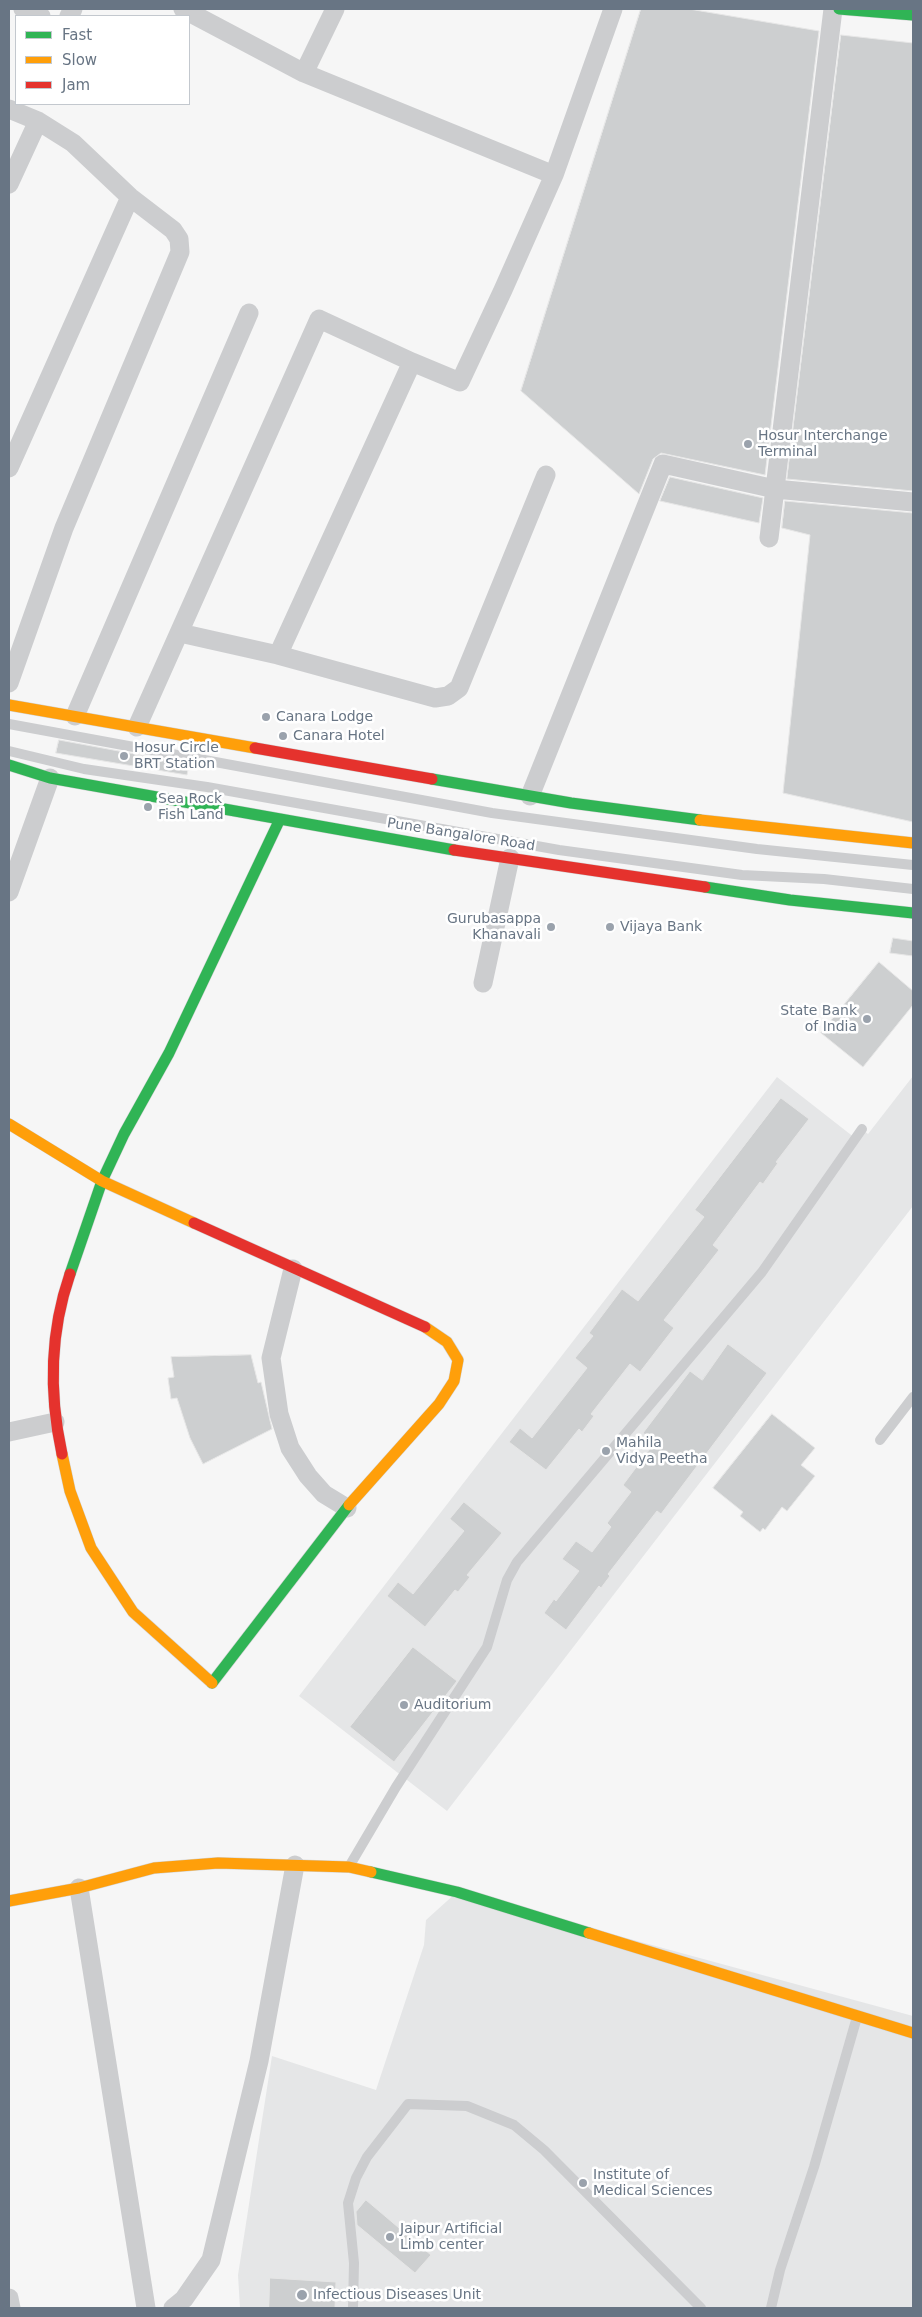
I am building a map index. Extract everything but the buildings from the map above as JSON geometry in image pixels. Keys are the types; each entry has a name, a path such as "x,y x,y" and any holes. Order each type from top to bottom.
{"street":[{"path":"22,9 38,15"},
{"path":"183,9 304,73 554,174"},
{"path":"304,73 335,9"},
{"path":"137,727 319,319 460,382 504,290 554,174 613,9"},
{"path":"769,538 832,9"},
{"path":"839,9 913,15"},
{"path":"9,109 38,121 73,143 130,197 172,230 179,239 180,252 64,528 9,683"},
{"path":"9,184 38,121"},
{"path":"9,468 130,197"},
{"path":"75,716 249,313"},
{"path":"278,655 412,362"},
{"path":"530,796 663,464 774,490 913,502"},
{"path":"180,633 278,655 435,698 448,696 459,688 546,475"},
{"path":"9,705 530,796 756,827 913,844"},
{"name":"Pune Bangalore Road","path":"9,765 50,778 510,858 790,900 913,913"},
{"path":"9,892 50,778"},
{"path":"9,1124 102,1180 293,1269 420,1324 447,1342 458,1360 454,1381 439,1404 347,1508 213,1684 133,1612 91,1548 70,1491 55,1422 52,1372 59,1305 102,1180 124,1134 169,1053 280,819"},
{"path":"483,983 510,858"},
{"path":"293,1269 271,1358 279,1414 290,1448 308,1476 324,1494 347,1508"},
{"path":"9,1432 55,1422"},
{"path":"9,1901 79,1888 154,1868 218,1863 349,1867 457,1892 913,2033"},
{"path":"173,2308 184,2299 211,2260 259,2061 295,1865"},
{"path":"79,1888 146,2308"},
{"path":"9,2298 11,2308"}],"lane":[{"path":"9,724 492,813 748,848 913,865"},
{"path":"9,751 84,769 206,787 559,850 742,875 824,879 913,889"},
{"path":"349,1867 396,1787 480,1659 493,1630 507,1580 517,1562 762,1272 862,1129"},
{"path":"880,1440 913,1398"},
{"path":"771,2308 780,2270 814,2167 857,2016"},
{"path":"353,2308 354,2263 348,2203 356,2178 367,2157 408,2104 467,2106 514,2125 544,2150 701,2308"}],"shaded area":[{"name":"Mahila Vidya Peetha","path":"913,1076 913,1206 447,1811 299,1696 777,1077 855,1138 862,1129 868,1134"},
{"name":"Institute of Medical Sciences","path":"457,1892 913,2016 913,2308 240,2308 238,2275 272,2056 376,2090 424,1945 426,1920"}],"traffic: fast":[{"path":"839,9 913,15"},
{"path":"9,765 50,778 454,850"},
{"path":"432,779 571,803 700,820"},
{"path":"70,1274 102,1181 124,1134 169,1053 280,819"},
{"path":"705,887 790,900 913,913"},
{"path":"212,1683 349,1505"},
{"path":"371,1872 457,1892 589,1933"}],"traffic: slow":[{"path":"9,705 255,748"},
{"path":"700,820 913,843"},
{"path":"9,1124 102,1181 194,1223"},
{"path":"349,1505 439,1404 454,1381 458,1360 447,1342 425,1327"},
{"path":"62,1454 70,1491 91,1548 133,1612 212,1683"},
{"path":"9,1901 79,1888 154,1868 218,1863 349,1867 371,1872"},
{"path":"589,1933 913,2033"}],"traffic: jam":[{"path":"255,748 432,779"},
{"path":"454,850 705,887"},
{"path":"194,1223 425,1327"},
{"path":"62,1454 55,1409 54,1363 58,1318 70,1274"}],"place":[{"name":"Hosur Interchange Terminal","path":"748,444"},
{"name":"Canara Lodge","path":"266,717"},
{"name":"Canara Hotel","path":"283,736"},
{"name":"Hosur Circle BRT Station","path":"124,756"},
{"name":"Sea Rock Fish Land","path":"148,807"},
{"name":"Gurubasappa Khanavali","path":"551,927"},
{"name":"Vijaya Bank","path":"610,927"},
{"name":"State Bank of India","path":"867,1019"},
{"name":"Mahila Vidya Peetha","path":"606,1451"},
{"name":"Auditorium","path":"404,1705"},
{"name":"Institute of Medical Sciences","path":"583,2183"},
{"name":"Jaipur Artificial Limb center","path":"390,2237"},
{"name":"Infectious Diseases Unit","path":"302,2295"}]}
